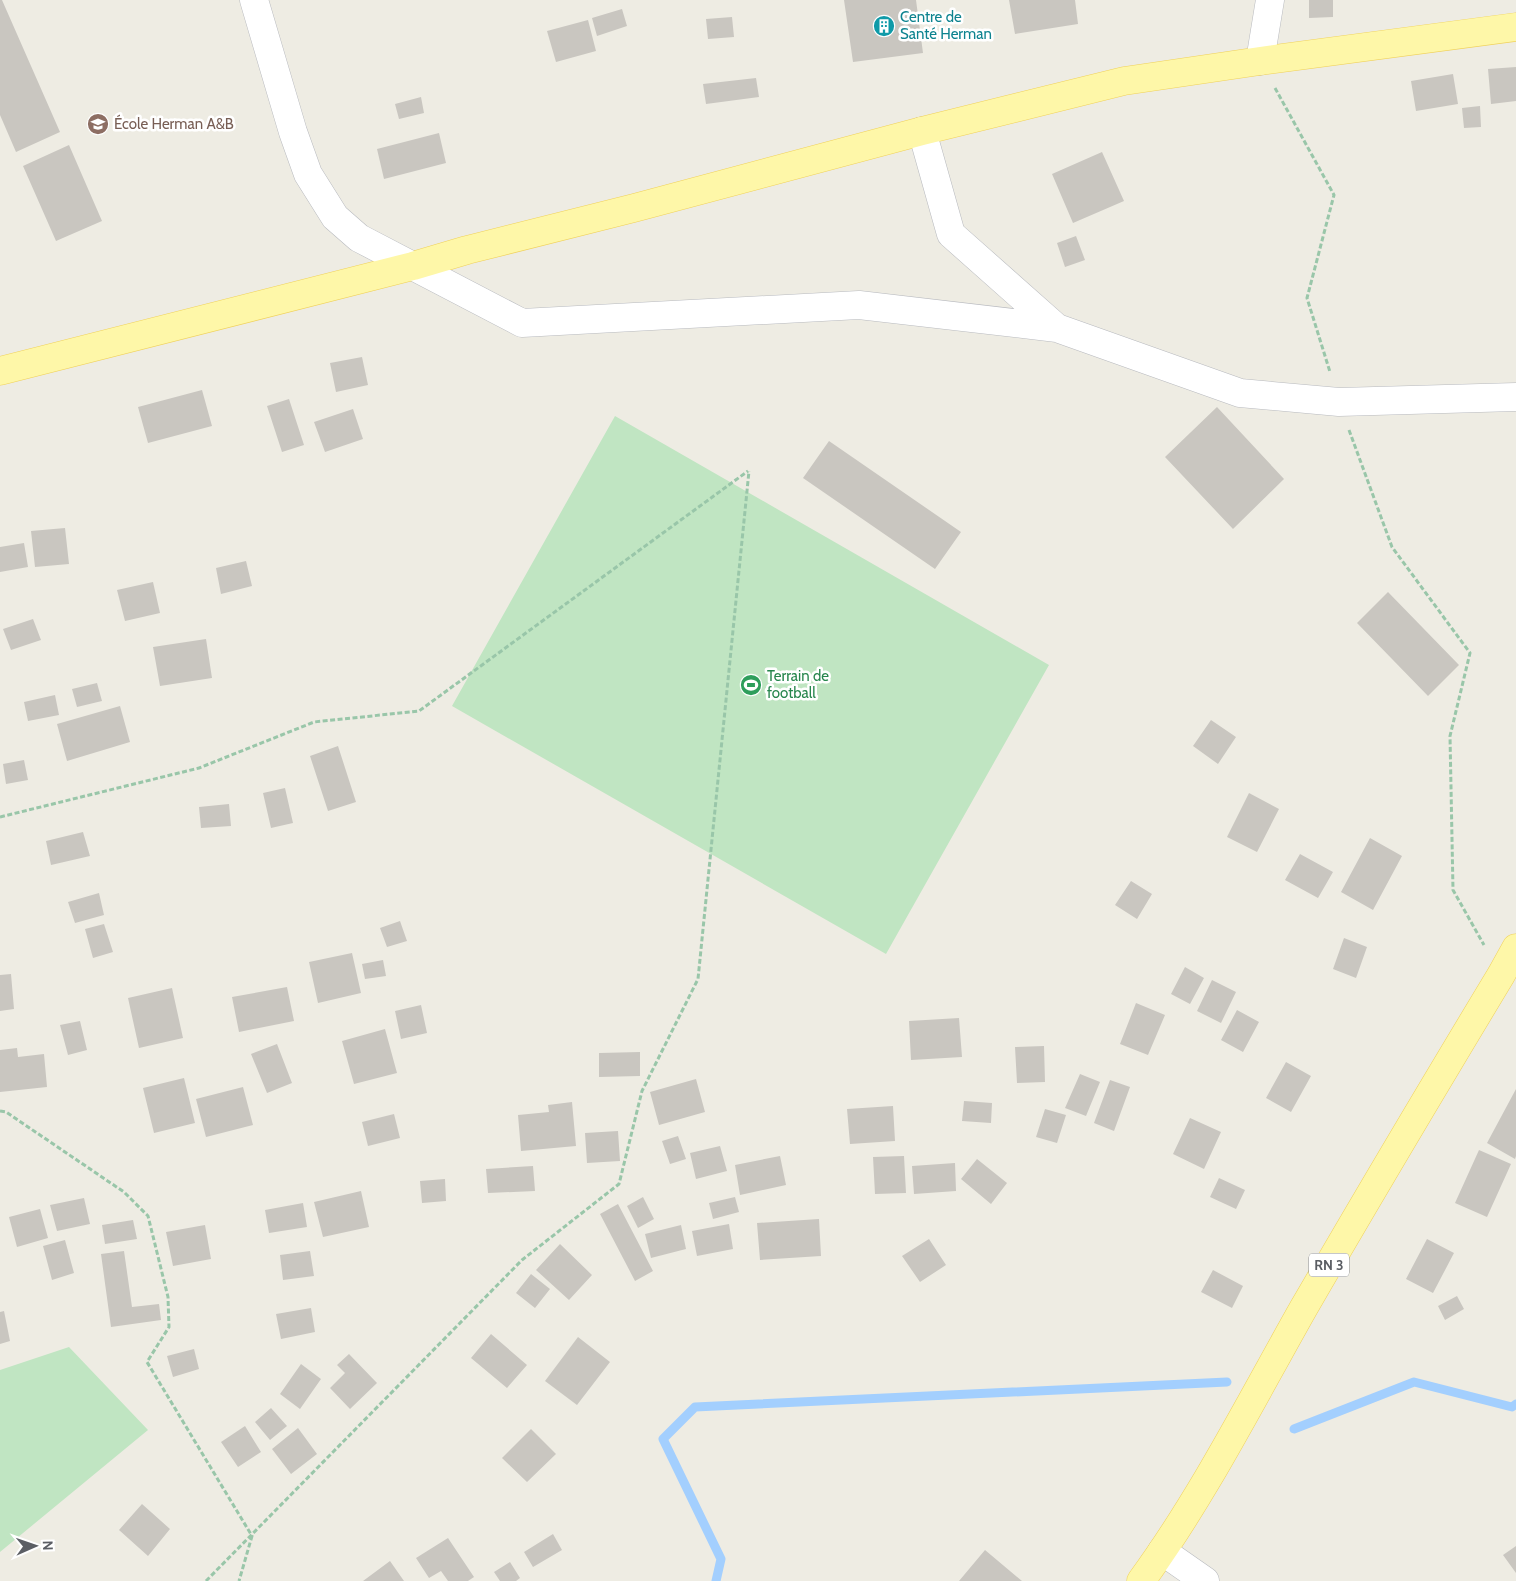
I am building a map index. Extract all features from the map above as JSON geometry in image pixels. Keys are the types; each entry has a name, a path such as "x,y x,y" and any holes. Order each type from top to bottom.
{"main road":[{"path":"0,371 413,266 467,250 922,131 1124,81 1516,27"},
{"name":"RN 3","path":"1141,1581 1162,1551 1209,1474 1369,1194 1502,975 1516,948"}],"street":[{"path":"254,0 293,132 308,174 335,217 359,238 522,323 859,305 1058,328 1240,393 1339,402 1516,397"},
{"path":"1260,61 1270,0"},
{"path":"922,131 951,234 1058,328"},
{"path":"1162,1551 1206,1581"}],"path":[{"path":"1260,61 1334,195 1307,298 1339,402 1392,547 1470,653 1450,736 1452,890 1502,975"},
{"path":"0,817 199,768 314,722 419,711 749,471 698,979 642,1091 619,1184 522,1260 206,1581"},
{"path":"0,1111 6,1112 124,1192 148,1216 168,1297 169,1328 147,1362 252,1536 239,1581"}],"green space":[{"name":"Terrain de football","path":"615,416 1049,665 886,954 452,706"},
{"path":"69,1347 148,1430 0,1552 0,1370"}],"building":[{"path":"0,0 2,0 60,132 16,152 0,115"},
{"name":"Centre de Santé Herman","path":"844,0 916,0 923,53 853,62"},
{"path":"1009,0 1075,0 1078,24 1015,34"},
{"path":"1309,0 1333,0 1333,17 1309,18"},
{"path":"622,9 627,26 597,36 592,18"},
{"path":"732,17 734,37 708,39 706,19"},
{"path":"588,20 596,51 556,62 547,31"},
{"path":"1516,67 1516,101 1491,104 1488,69"},
{"path":"1453,74 1458,104 1416,111 1411,81"},
{"path":"756,78 759,97 706,104 703,84"},
{"path":"421,97 424,113 399,119 395,104"},
{"path":"1480,106 1481,127 1464,128 1462,108"},
{"path":"439,133 446,163 384,179 377,149"},
{"path":"69,145 102,221 56,241 23,166"},
{"path":"1102,152 1124,201 1073,223 1052,174"},
{"path":"1076,236 1085,260 1065,267 1057,243"},
{"path":"362,357 368,385 336,392 330,363"},
{"path":"202,390 212,426 148,443 138,407"},
{"path":"289,399 304,445 282,452 267,406"},
{"path":"1217,407 1284,479 1233,529 1165,457"},
{"path":"353,409 363,439 325,452 314,422"},
{"path":"829,441 961,532 935,569 803,478"},
{"path":"65,528 69,564 35,567 31,531"},
{"path":"24,543 28,567 0,572 0,547"},
{"path":"246,561 252,586 221,594 216,568"},
{"path":"153,582 160,613 125,621 117,590"},
{"path":"1388,592 1459,665 1428,696 1357,623"},
{"path":"33,619 41,640 11,650 3,629"},
{"path":"206,639 212,678 160,686 153,647"},
{"path":"97,683 102,701 77,707 72,689"},
{"path":"55,695 59,715 28,721 24,702"},
{"path":"120,706 130,742 67,761 57,724"},
{"path":"1211,720 1236,737 1218,764 1193,746"},
{"path":"338,746 356,802 328,811 310,756"},
{"path":"24,760 28,780 6,784 3,764"},
{"path":"285,788 293,823 271,828 263,793"},
{"path":"1249,793 1279,809 1257,852 1227,837"},
{"path":"229,804 231,826 201,828 199,807"},
{"path":"83,832 90,856 51,865 46,841"},
{"path":"1370,838 1402,856 1373,910 1341,892"},
{"path":"1300,854 1333,872 1318,898 1285,880"},
{"path":"1131,881 1152,894 1137,919 1115,905"},
{"path":"99,893 104,915 75,923 68,902"},
{"path":"400,921 407,941 387,947 380,928"},
{"path":"104,924 113,952 93,958 85,929"},
{"path":"1344,938 1367,947 1356,978 1333,969"},
{"path":"352,953 361,993 318,1003 309,962"},
{"path":"383,960 386,976 365,979 362,964"},
{"path":"1185,967 1204,978 1190,1004 1171,994"},
{"path":"11,974 14,1009 0,1011 0,975"},
{"path":"1212,980 1236,992 1221,1023 1197,1011"},
{"path":"287,987 294,1021 239,1032 232,997"},
{"path":"172,988 183,1038 139,1048 128,998"},
{"path":"1136,1003 1165,1015 1148,1055 1120,1044"},
{"path":"421,1005 427,1033 401,1039 395,1011"},
{"path":"1237,1010 1259,1022 1243,1052 1221,1040"},
{"path":"959,1018 962,1057 911,1060 909,1021"},
{"path":"80,1021 87,1050 68,1055 60,1025"},
{"path":"385,1029 397,1073 354,1084 342,1041"},
{"path":"277,1044 292,1083 267,1093 251,1054"},
{"path":"1044,1046 1045,1082 1017,1083 1015,1047"},
{"path":"17,1048 18,1057 44,1054 47,1087 0,1092 0,1050"},
{"path":"640,1052 640,1076 599,1077 599,1053"},
{"path":"1286,1062 1311,1076 1291,1112 1266,1098"},
{"path":"1080,1074 1100,1082 1086,1116 1065,1108"},
{"path":"184,1078 195,1123 154,1133 143,1088"},
{"path":"696,1079 705,1112 659,1125 650,1092"},
{"path":"1110,1080 1130,1087 1114,1131 1094,1123"},
{"path":"243,1087 253,1125 206,1137 196,1099"},
{"path":"1516,1089 1516,1156 1515,1159 1487,1143"},
{"path":"964,1101 992,1103 991,1123 962,1121"},
{"path":"572,1102 576,1146 521,1151 518,1115 549,1112 548,1105"},
{"path":"893,1106 895,1141 850,1144 847,1109"},
{"path":"1045,1109 1066,1115 1057,1143 1036,1137"},
{"path":"394,1114 400,1138 368,1146 362,1122"},
{"path":"1190,1118 1221,1132 1204,1169 1173,1154"},
{"path":"618,1131 620,1161 587,1163 585,1133"},
{"path":"678,1136 686,1159 670,1164 662,1141"},
{"path":"720,1146 727,1171 696,1179 690,1153"},
{"path":"1479,1150 1511,1164 1487,1217 1455,1203"},
{"path":"780,1156 786,1185 740,1195 735,1165"},
{"path":"904,1156 906,1193 875,1194 873,1157"},
{"path":"977,1159 1007,1183 991,1204 961,1179"},
{"path":"955,1163 956,1191 914,1194 912,1166"},
{"path":"533,1166 535,1191 488,1193 486,1169"},
{"path":"1219,1178 1245,1190 1236,1209 1210,1197"},
{"path":"445,1179 446,1201 422,1203 420,1181"},
{"path":"361,1191 369,1227 323,1237 314,1202"},
{"path":"643,1197 654,1219 638,1228 627,1206"},
{"path":"735,1197 739,1212 713,1219 709,1203"},
{"path":"84,1198 90,1224 57,1231 50,1205"},
{"path":"303,1203 307,1227 269,1233 265,1210"},
{"path":"618,1204 653,1271 635,1281 600,1214"},
{"path":"40,1209 48,1238 17,1247 9,1217"},
{"path":"819,1219 821,1256 760,1260 757,1223"},
{"path":"133,1220 137,1239 105,1244 102,1225"},
{"path":"729,1224 733,1249 697,1256 692,1231"},
{"path":"205,1225 211,1259 173,1266 166,1232"},
{"path":"681,1225 686,1249 651,1258 645,1234"},
{"path":"929,1239 946,1265 920,1282 902,1256"},
{"path":"1427,1239 1454,1253 1433,1293 1406,1279"},
{"path":"65,1240 74,1273 52,1280 43,1246"},
{"path":"560,1244 592,1275 569,1300 536,1270"},
{"path":"124,1251 132,1307 159,1304 161,1320 111,1327 101,1254"},
{"path":"310,1251 314,1276 283,1280 280,1255"},
{"path":"1213,1270 1243,1286 1232,1308 1201,1292"},
{"path":"531,1274 550,1289 535,1308 516,1293"},
{"path":"1457,1296 1464,1309 1445,1320 1438,1306"},
{"path":"311,1308 315,1332 281,1339 276,1314"},
{"path":"4,1311 10,1341 0,1344 0,1312"},
{"path":"491,1334 527,1365 507,1388 471,1358"},
{"path":"578,1337 610,1362 577,1405 545,1381"},
{"path":"194,1349 199,1369 173,1377 167,1356"},
{"path":"349,1354 377,1383 350,1409 330,1388 345,1373 337,1365"},
{"path":"301,1364 321,1379 300,1409 280,1394"},
{"path":"271,1408 287,1426 270,1440 255,1422"},
{"path":"245,1426 261,1452 238,1467 221,1442"},
{"path":"298,1428 317,1454 291,1474 272,1449"},
{"path":"531,1429 556,1454 527,1482 502,1458"},
{"path":"142,1504 170,1529 148,1556 119,1530"},
{"path":"553,1534 562,1550 533,1567 524,1552"},
{"path":"448,1538 474,1577 468,1581 448,1581 441,1571 429,1578 416,1558"},
{"path":"1516,1546 1516,1573 1503,1555"},
{"path":"985,1550 1022,1581 959,1581"},
{"path":"390,1561 404,1581 363,1581"},
{"path":"510,1562 520,1578 516,1581 500,1581 494,1572"}],"waterway":[{"path":"716,1581 721,1559 663,1439 695,1407 1227,1382"},
{"path":"1294,1429 1414,1382 1512,1407 1516,1404"}],"place":[{"name":"Centre de Santé Herman","path":"884,26"},
{"name":"École Herman A&B","path":"98,124"},
{"name":"Terrain de football","path":"751,685"}]}
